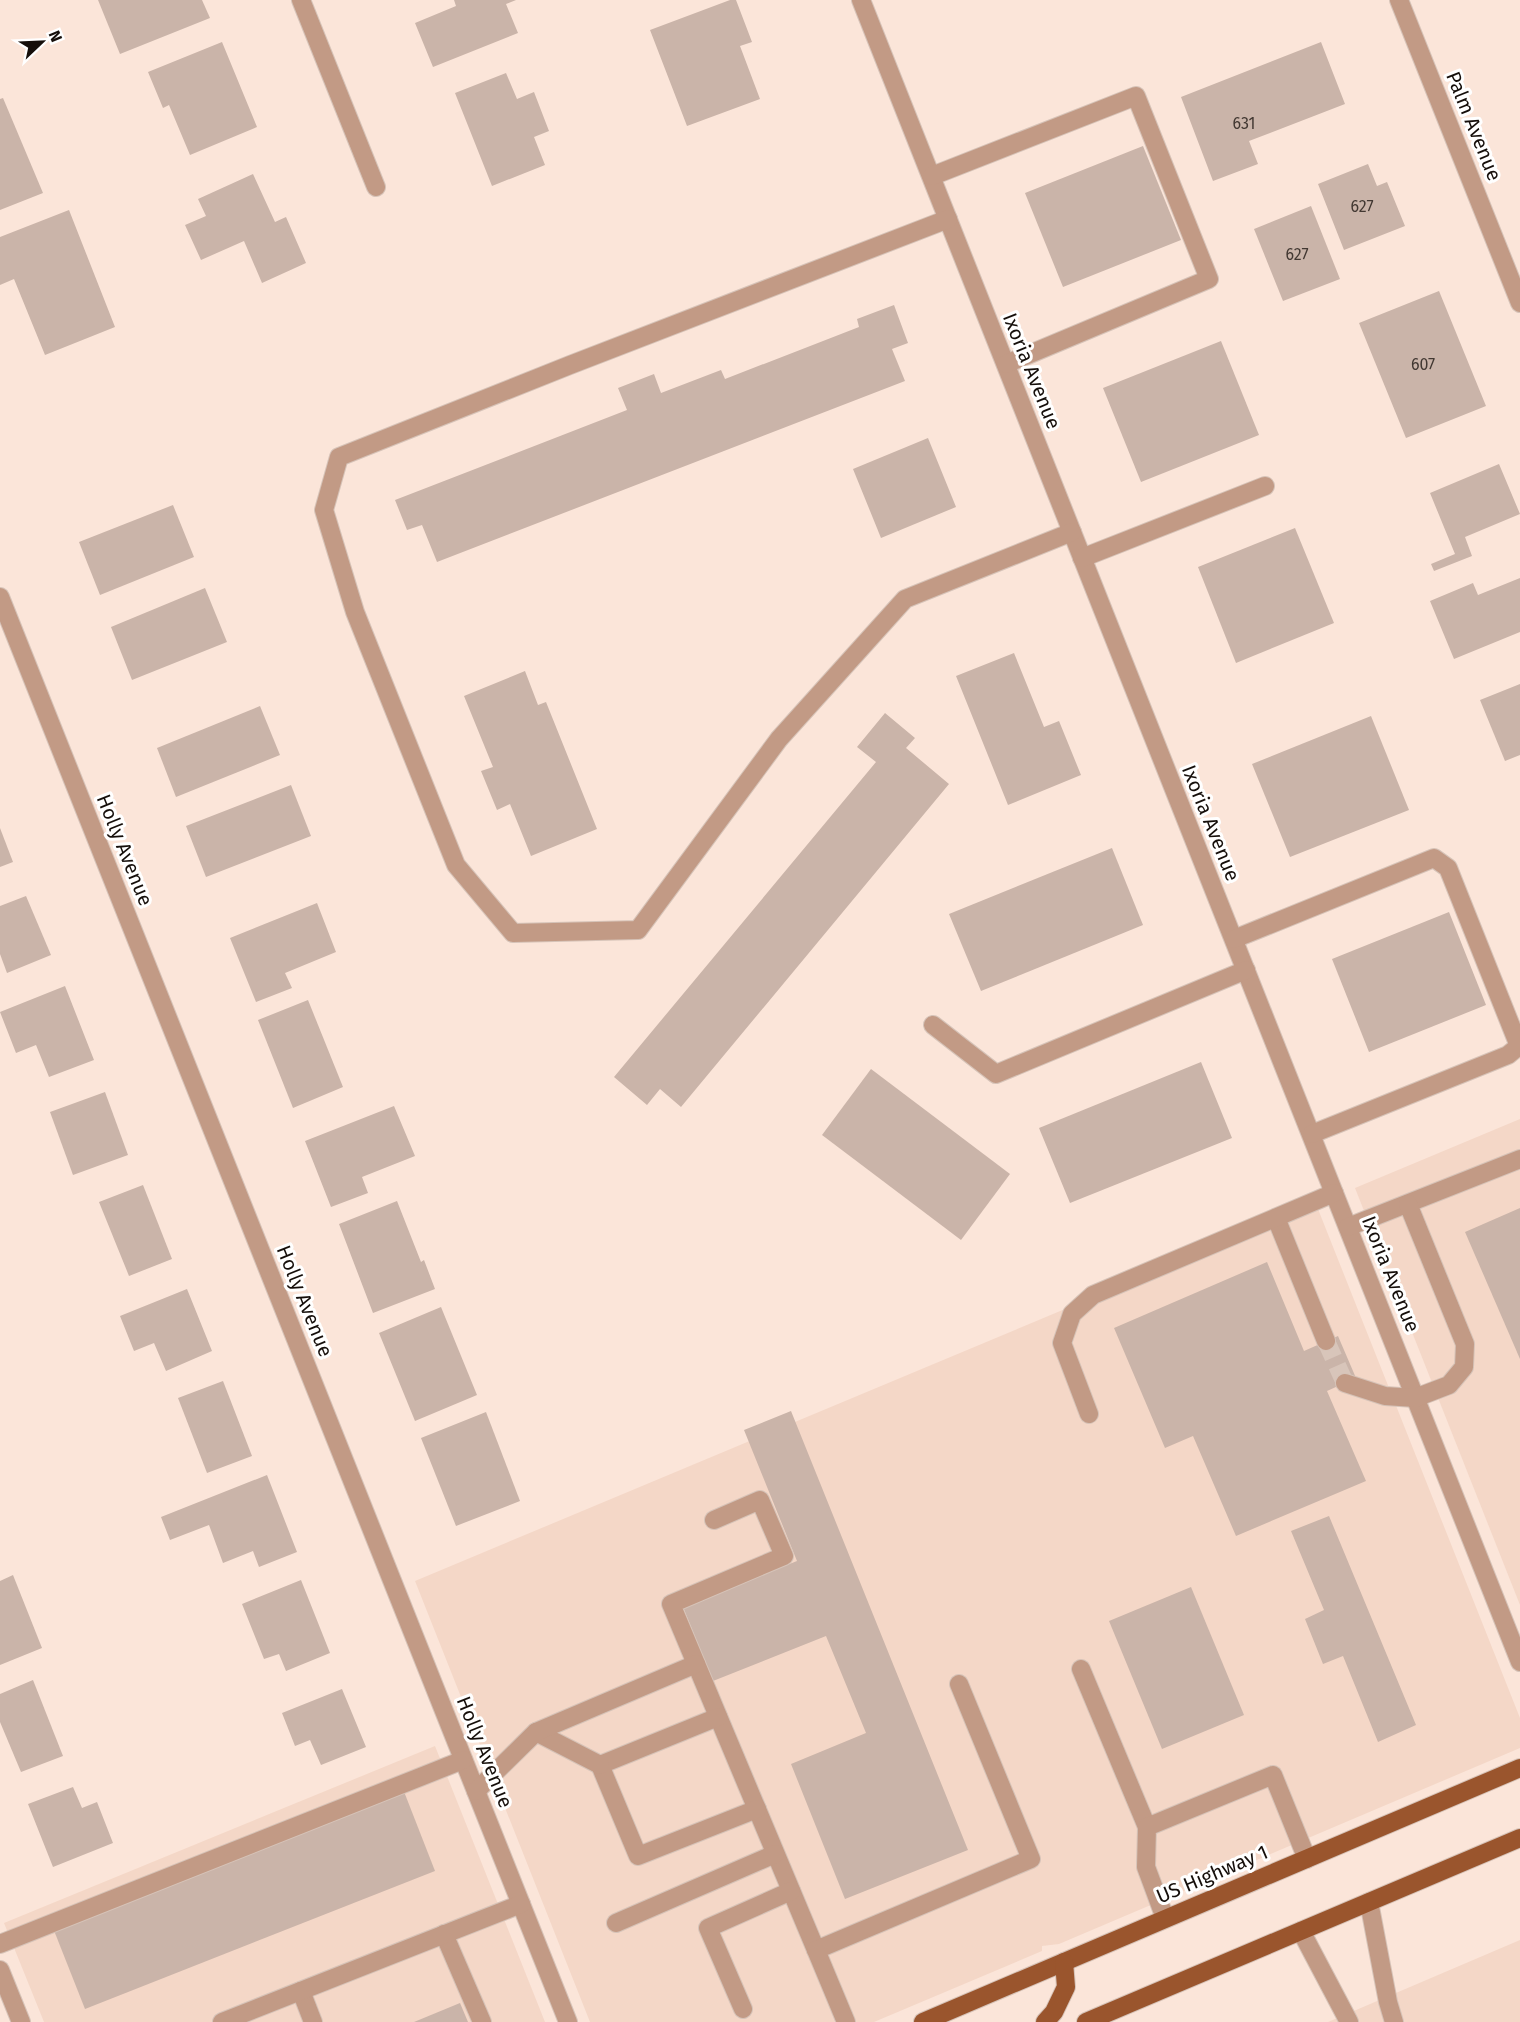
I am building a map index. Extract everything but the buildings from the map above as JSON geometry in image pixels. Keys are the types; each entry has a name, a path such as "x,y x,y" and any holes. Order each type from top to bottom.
{"main road":[{"name":"US Highway 1","path":"923,2022 1520,1768"},
{"path":"1086,2022 1520,1838"},
{"path":"1045,2022 1054,2012 1066,1987 1064,1962"}],"street":[{"path":"301,0 376,187"},
{"name":"Ixoria Avenue","path":"861,0 1520,1662"},
{"name":"Palm Avenue","path":"1399,0 1520,303"},
{"path":"932,176 1136,96 1209,279 1006,364"},
{"path":"948,219 339,457 324,510 355,612 456,865 513,933 638,930 779,739 905,599 1072,532"},
{"path":"1082,558 1265,486"},
{"name":"Holly Avenue","path":"0,597 568,2022"},
{"path":"1233,939 1434,858 1448,868 1457,890 1519,1046 1508,1055 1312,1134"},
{"path":"933,1024 996,1074 1246,970"},
{"path":"1348,1227 1520,1159"},
{"path":"1089,1414 1062,1343 1072,1314 1093,1295 1334,1193"},
{"path":"1345,1383 1385,1396 1415,1398 1449,1385 1464,1367 1466,1344 1408,1204"},
{"path":"1276,1218 1326,1341"},
{"path":"714,1520 760,1500 784,1557 671,1604 846,2022"},
{"path":"476,1791 536,1732 696,1664"},
{"path":"1081,1669 1147,1827 1146,1867 1165,1918"},
{"path":"816,1950 1030,1859 959,1684"},
{"path":"600,1765 718,1717"},
{"path":"536,1732 600,1765 638,1856 757,1809"},
{"path":"0,1944 463,1760"},
{"path":"1147,1827 1273,1775 1307,1859"},
{"path":"616,1923 776,1854"},
{"path":"743,2009 708,1928 791,1891"},
{"path":"1369,1902 1394,2022"},
{"path":"222,2022 521,1904"},
{"path":"1301,1931 1349,2022"},
{"path":"444,1934 482,2022"},
{"path":"0,1970 21,2022"},
{"path":"301,1991 314,2022"}],"shaded area":[{"path":"1520,1119 1520,1605 1355,1188"},
{"path":"1316,1204 1520,1718 1520,1748 1059,1944 1042,1946 1042,1951 874,2022 590,2022 415,1581"},
{"path":"435,1746 545,2022 44,2022 4,1923"},
{"path":"1520,1940 1520,2022 1328,2022"}],"tunnel":[{"path":"1326,1341 1345,1383"}]}
